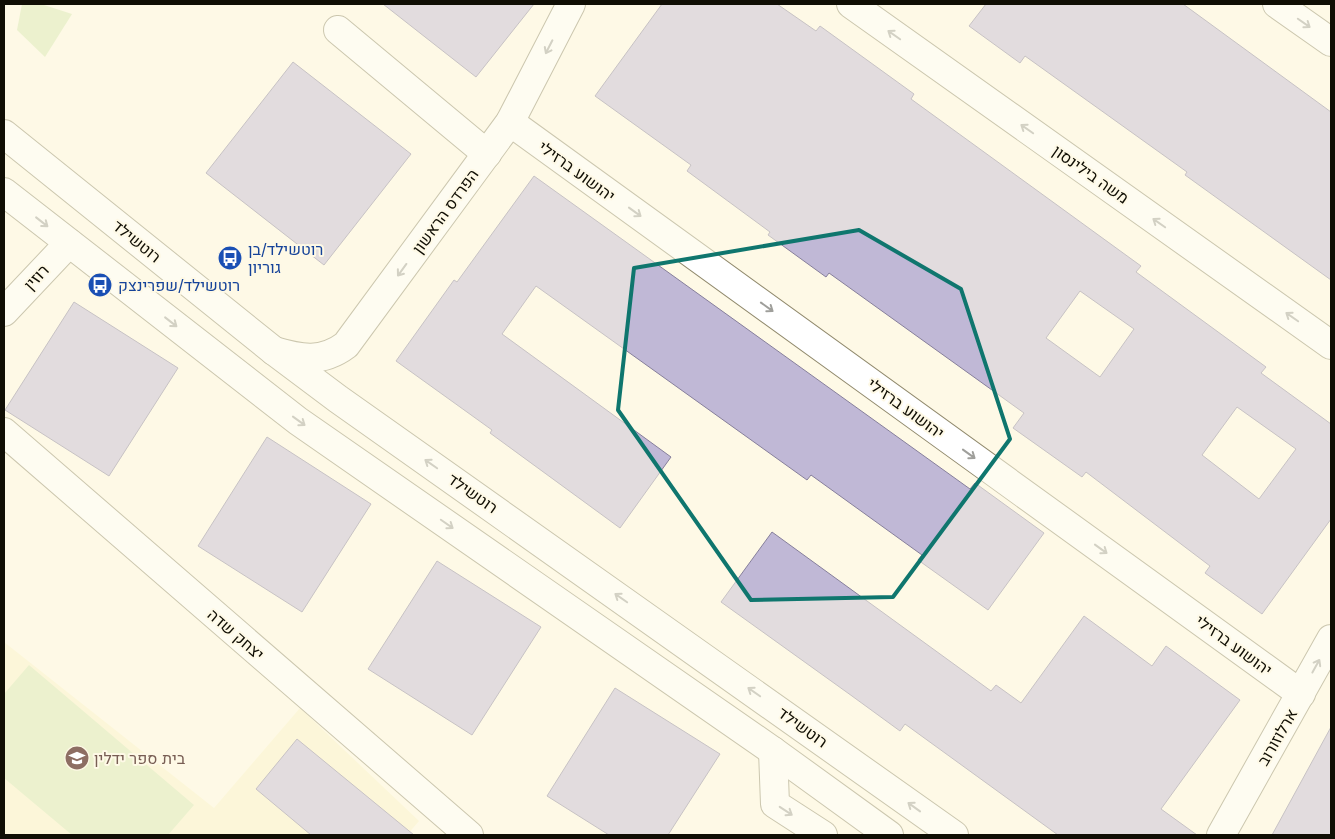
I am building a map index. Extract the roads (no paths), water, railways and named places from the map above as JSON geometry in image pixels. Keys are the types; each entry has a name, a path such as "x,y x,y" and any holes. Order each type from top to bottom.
{"street":[{"name":"הפרדס הראשון","path":"274,351 312,359 335,353 346,345 510,122 571,4"},
{"name":"משה בילינסון","path":"851,4 1331,345"},
{"path":"1277,4 1331,42"},
{"path":"338,30 487,154"},
{"name":"יהושוע ברזילי","path":"510,122 1301,694"},
{"path":"4,127 32,158"},
{"name":"רוטשילד","path":"4,134 274,351 338,399 954,835"},
{"path":"4,192 298,421 773,751 889,835"},
{"name":"רוזין","path":"4,312 69,243"},
{"name":"יצחק שדה","path":"4,432 457,832"},
{"name":"ארלוזורוב","path":"1221,835 1331,639"},
{"path":"773,751 775,804 823,835"}],"place":[{"name":"רוטשילד/בן גוריון","path":"230,258"},
{"name":"רוטשילד/שפרינצק","path":"100,285"},
{"name":"בית ספר ידלין","path":"77,758"}]}
